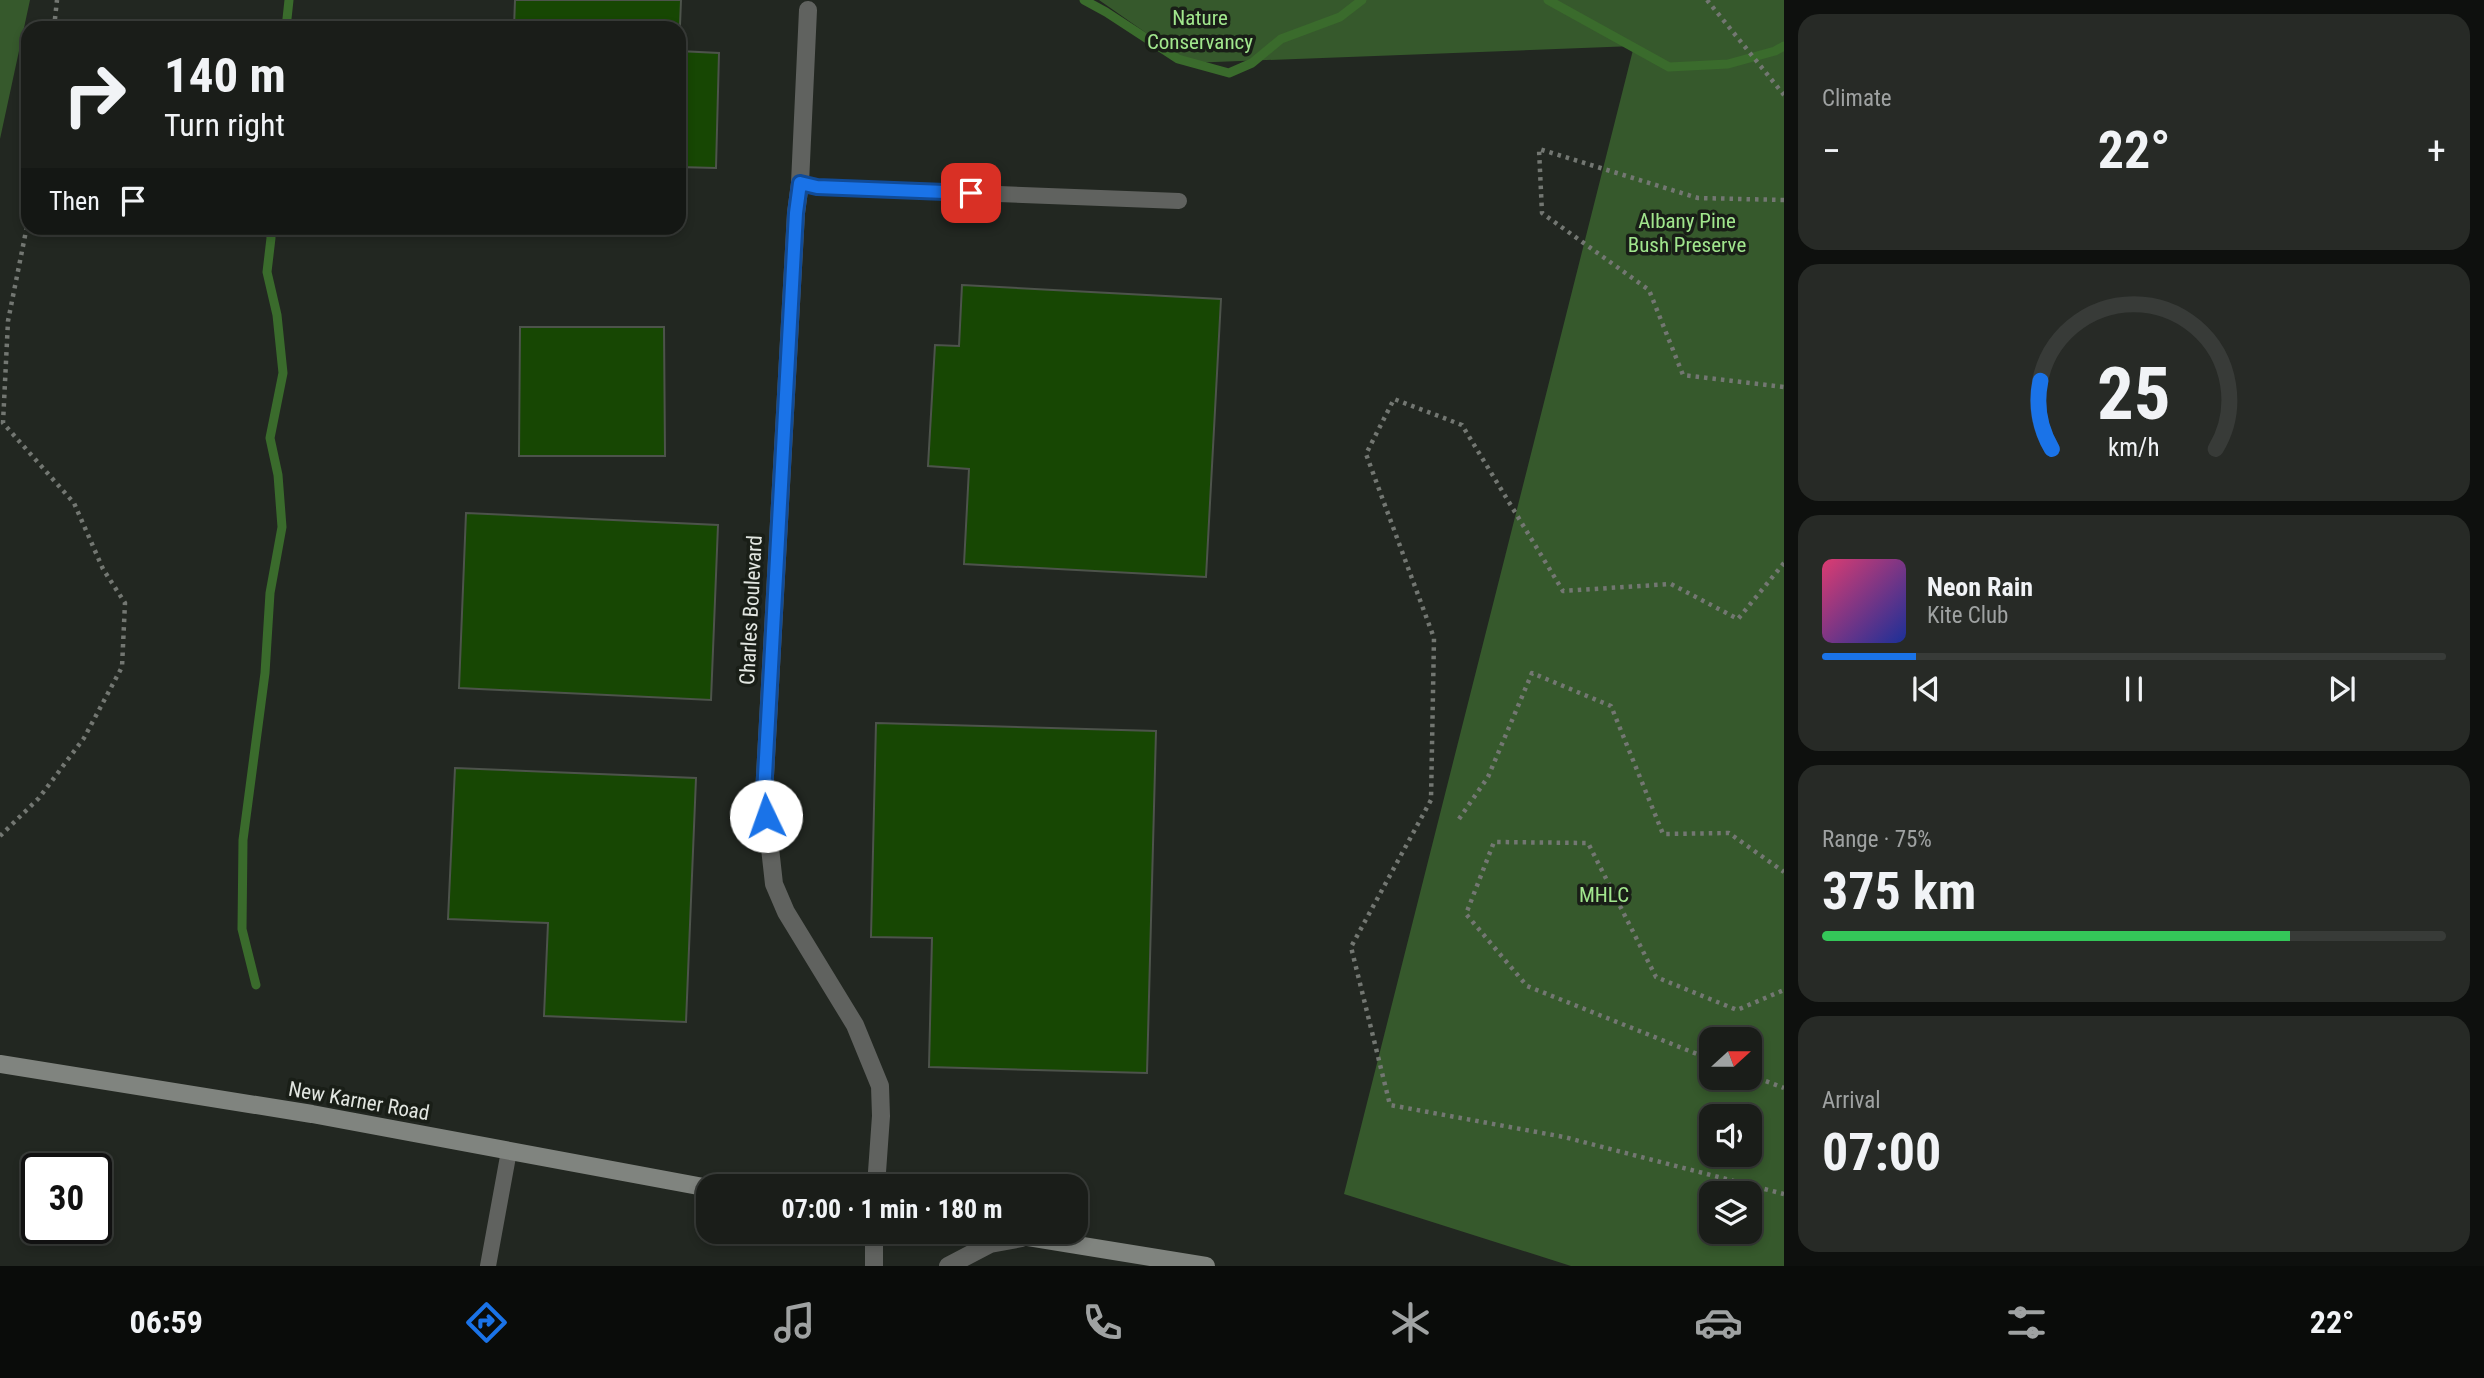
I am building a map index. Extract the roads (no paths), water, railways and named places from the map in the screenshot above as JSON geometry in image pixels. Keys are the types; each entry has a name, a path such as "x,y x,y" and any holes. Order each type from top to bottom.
{"main road":[{"name":"New Karner Road","path":"0,1065 312,1114 696,1186"},
{"path":"1071,1244 1206,1266"}],"street":[{"name":"Charles Boulevard","path":"808,5 764,794 774,884 786,912 855,1025 880,1086 877,1174"},
{"path":"874,1244 874,1266"},
{"path":"948,1266 990,1244"}],"lane":[{"path":"800,183 817,187 1180,201"},
{"path":"488,1266 509,1152"}],"waterway":[{"path":"287,21 289,0"},
{"path":"1084,0 1178,59 1229,73 1252,63 1281,39 1340,17 1362,0"},
{"path":"1548,0 1669,67 1728,64 1784,46"},
{"path":"256,985 242,929 243,840 265,673 270,593 282,527 278,475 270,438 283,373 277,315 267,272 271,235"}],"park label":[{"name":"Nature Conservancy","path":"1200,30"},
{"name":"Albany Pine Bush Preserve","path":"1687,233"},
{"name":"MHLC","path":"1604,895"}]}
